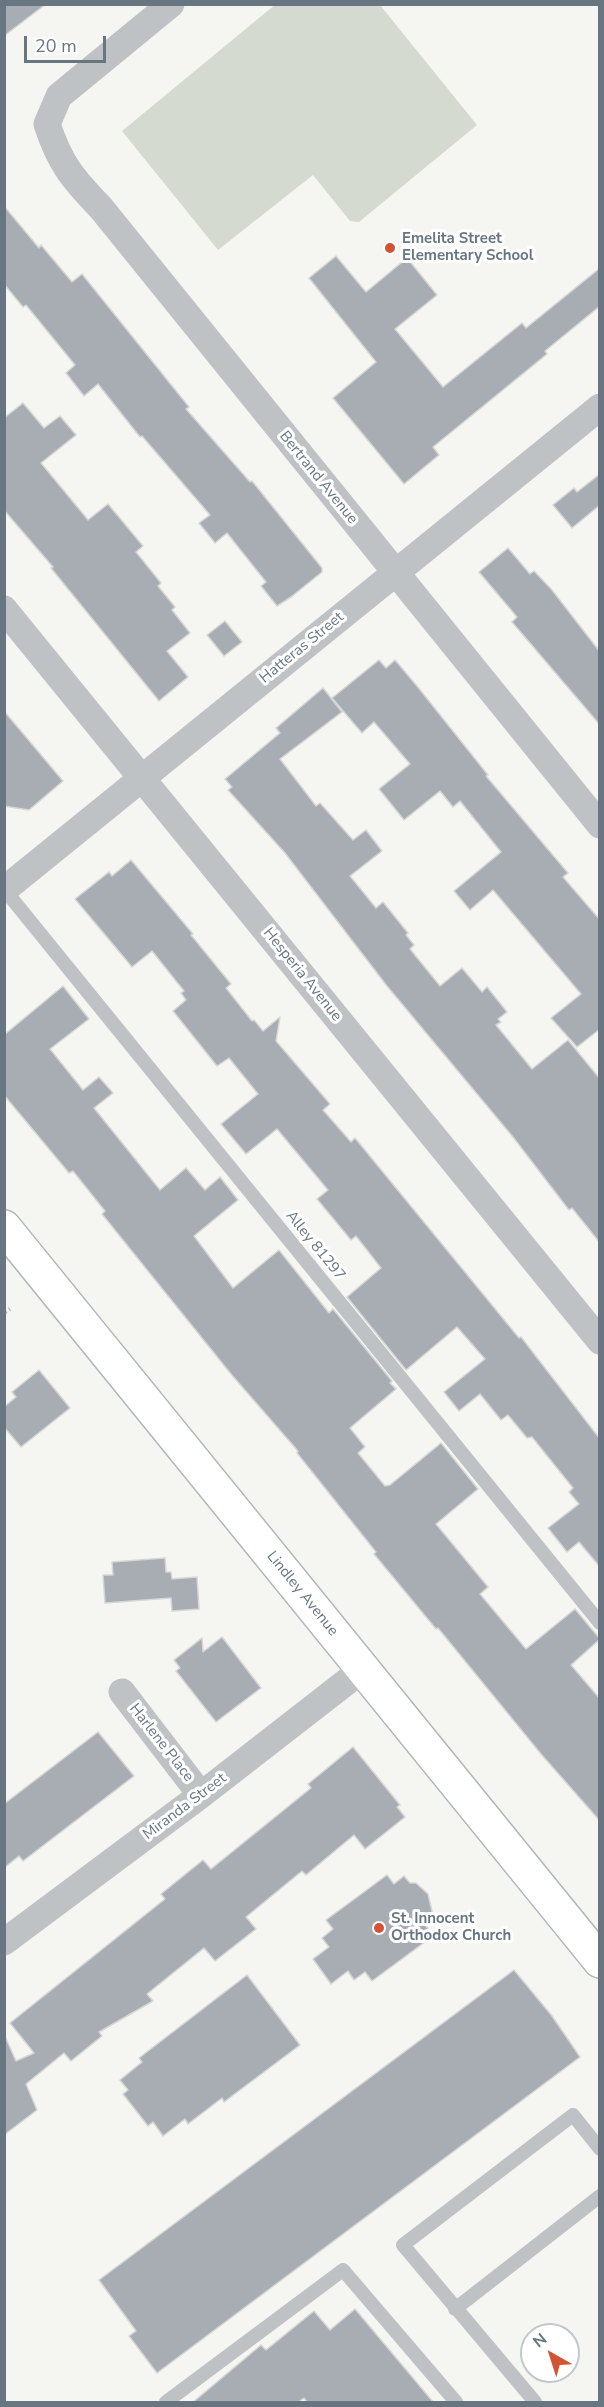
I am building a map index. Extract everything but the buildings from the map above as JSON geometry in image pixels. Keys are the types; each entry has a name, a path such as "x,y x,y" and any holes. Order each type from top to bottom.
{"main road":[{"name":"Lindley Avenue","path":"4,1227 600,1961"}],"street":[{"name":"Bertrand Avenue","path":"171,4 59,96 47,124 57,155 76,182 101,208 600,825"},
{"name":"Hatteras Street","path":"5,889 600,407"},
{"name":"Hesperia Avenue","path":"4,609 600,1341"},
{"name":"Miranda Street","path":"4,1942 201,1795 363,1669"},
{"name":"Harlene Place","path":"122,1692 201,1795"}],"lane":[{"name":"Alley 81297","path":"5,889 600,1623"},
{"path":"535,2403 403,2245 573,2115 594,2132 600,2149"},
{"path":"455,2310 600,2196"},
{"path":"166,2403 344,2270 456,2403"}],"path":[{"path":"4,1313 10,1309"}],"shaded area":[{"path":"276,4 380,5 477,125 359,222 350,221 313,175 218,250 122,131"}],"place":[{"name":"Emelita Street Elementary School","path":"390,248"},
{"name":"St. Innocent Orthodox Church","path":"379,1928"}]}
